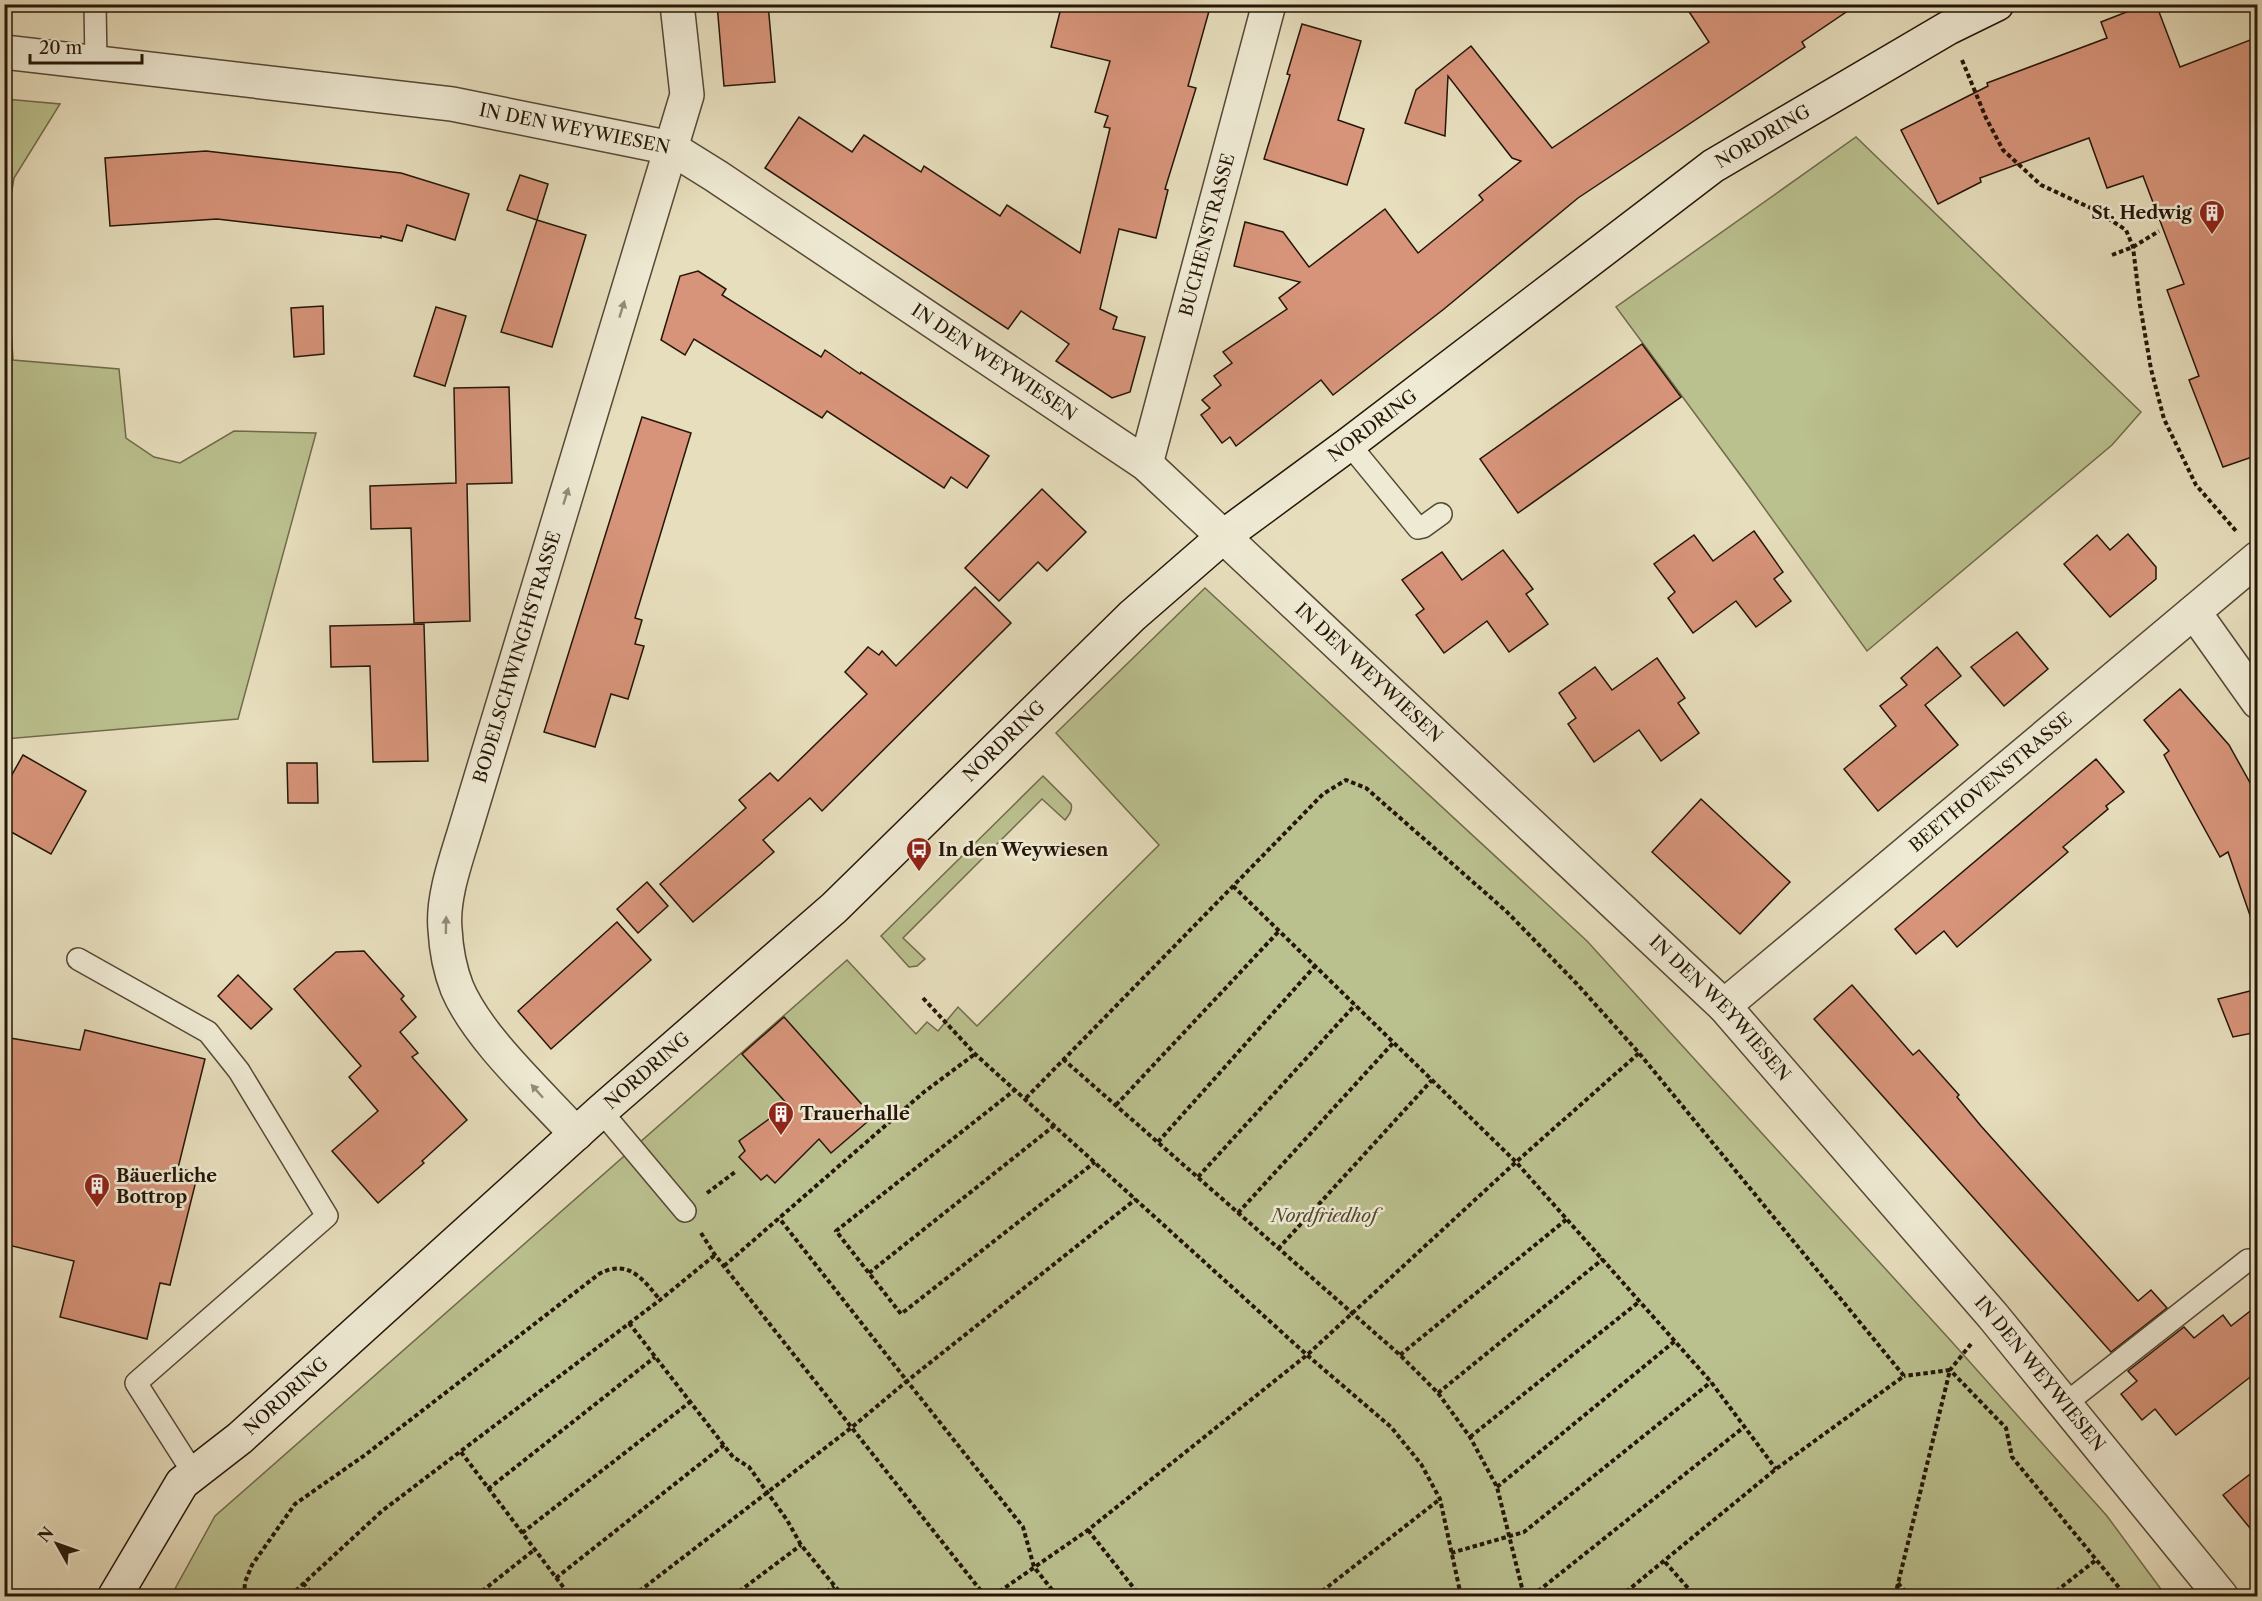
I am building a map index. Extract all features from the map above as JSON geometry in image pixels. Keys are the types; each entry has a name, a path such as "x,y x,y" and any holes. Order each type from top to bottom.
{"street":[{"name":"BODELSCHWINGHSTRASSE","path":"576,1134 493,1043 473,1017 457,988 449,961 444,928 450,882 465,830 687,95 677,4"},
{"name":"BUCHENSTRASSE","path":"1146,464 1269,4"},
{"name":"NORDRING","path":"115,1596 182,1483 240,1438 576,1134 834,908 1132,616 1224,536 1713,166 1958,17 1997,4"},
{"name":"IN DEN WEYWIESEN","path":"4,52 452,104 671,148 736,189 1146,464 1724,1006 1993,1316 2221,1596"},
{"name":"BEETHOVENSTRASSE","path":"1724,1006 2258,558"},
{"path":"2194,612 2258,702"}],"lane":[{"path":"94,4 96,63"},
{"path":"1348,444 1418,528 1441,514"},
{"path":"78,959 208,1032 239,1071 327,1216 136,1383 194,1474"},
{"path":"602,1111 685,1210"},
{"path":"2065,1404 2248,1260"}],"path":[{"path":"1958,17 1986,118 2003,150 2041,185 2095,210 2126,231 2133,247 2151,369 2164,419 2196,485 2236,532"},
{"path":"2112,255 2133,247 2159,231"},
{"path":"1026,1098 1323,794 1346,780 1366,788 1506,911 1577,984 1639,1053 1904,1376"},
{"path":"1233,886 1516,1162 1711,1382 1776,1469"},
{"path":"1116,1106 1279,932"},
{"path":"1158,1142 1315,966"},
{"path":"922,998 975,1054 1307,1355 1391,1427 1421,1464 1440,1499 1461,1596"},
{"path":"1198,1178 1355,1005"},
{"path":"1238,1212 1394,1043"},
{"path":"993,1596 1088,1530 1307,1355 1516,1162 1639,1053"},
{"path":"724,1266 924,1092 975,1054"},
{"path":"1063,1059 1400,1355 1438,1393 1470,1437 1497,1487 1524,1596"},
{"path":"1278,1249 1432,1080"},
{"path":"1016,1089 836,1232 901,1314 1095,1162"},
{"path":"869,1273 1055,1125"},
{"path":"633,1596 851,1428 1136,1199"},
{"path":"685,1210 715,1255 985,1596"},
{"path":"779,1218 1023,1527 1034,1567 1057,1596"},
{"path":"1400,1355 1567,1219"},
{"path":"290,1596 382,1511 660,1300 715,1255"},
{"path":"1438,1393 1603,1259"},
{"path":"244,1596 245,1582 252,1565 295,1504 365,1455 599,1274 607,1269 620,1269 639,1274 660,1300"},
{"path":"1470,1437 1640,1301"},
{"path":"1894,1596 1950,1370 1993,1316"},
{"path":"629,1323 733,1457 749,1467 788,1520 801,1545 843,1596"},
{"path":"1497,1487 1675,1341"},
{"path":"488,1489 655,1357"},
{"path":"1621,1596 1776,1469 1904,1376 1950,1370"},
{"path":"1950,1370 2006,1428 2012,1457 2126,1596"},
{"path":"1451,1553 1524,1532 1711,1382"},
{"path":"522,1533 690,1402"},
{"path":"1532,1596 1744,1427"},
{"path":"556,1578 724,1446"},
{"path":"461,1452 570,1596"},
{"path":"1316,1596 1440,1499"},
{"path":"1088,1530 1140,1596"},
{"path":"733,1596 801,1545"},
{"path":"476,1596 534,1550"},
{"path":"2051,1596 2096,1560"},
{"path":"1665,1562 1695,1596"},
{"path":"303,1583 314,1596"},
{"path":"1898,1583 1909,1596"},
{"path":"820,1596 834,1586"}],"green space":[{"path":"5,99 60,104 14,178 5,232"},
{"path":"1856,137 2141,412 2112,445 1867,651 1616,307"},
{"path":"5,232 13,360 119,369 126,438 154,457 180,463 234,431 316,433 238,719 5,739"},
{"name":"Nordfriedhof","path":"1205,588 1587,941 2107,1516 2166,1596 171,1596 215,1516 847,960 916,1034 927,1022 938,1031 958,1007 977,1026 1159,845 1056,733"},
{"path":"1043,776 1071,804 1068,816 1065,820 1042,799 903,938 925,959 917,966 909,967 881,936"}],"building":[{"path":"717,4 768,4 775,82 724,86"},
{"path":"1062,4 1211,4 1188,86 1196,88 1165,189 1168,190 1156,238 1119,229 1100,309 1117,317 1113,329 1145,337 1130,392 1112,398 1056,361 1069,344 1021,311 1008,329 765,168 799,117 852,152 864,135 921,172 924,166 1000,216 1007,205 1080,253 1110,128 1104,127 1108,116 1095,112 1110,61 1051,47"},
{"path":"1684,4 1858,4 1802,42 1805,47 1578,198 1444,309 1333,395 1321,380 1236,446 1230,437 1222,443 1201,415 1210,408 1202,400 1221,385 1214,376 1232,363 1223,352 1287,309 1279,298 1300,282 1234,266 1245,222 1283,232 1309,267 1385,209 1418,253 1483,200 1479,195 1521,161 1512,158 1448,76 1445,136 1405,123 1416,90 1471,46 1552,148 1709,42"},
{"name":"St. Hedwig","path":"2147,4 2156,4 2180,67 2258,37 2258,455 2223,467 2189,380 2199,376 2167,290 2184,284 2143,176 2107,188 2089,138 1980,178 1981,182 1938,204 1901,130 1988,86 1987,83 2107,38 2101,22"},
{"path":"1302,24 1361,41 1338,120 1364,129 1347,185 1264,159 1290,75 1287,74"},
{"path":"206,151 401,173 469,194 455,240 407,225 402,241 381,236 381,238 217,219 110,226 105,158"},
{"path":"520,175 548,184 537,220 507,210"},
{"path":"537,220 586,235 552,347 501,332"},
{"path":"698,271 726,289 722,295 821,357 825,350 989,456 967,488 951,477 944,488 827,411 822,418 694,339 685,355 661,340 680,276"},
{"path":"323,306 324,354 294,357 291,308"},
{"path":"436,307 466,316 445,386 414,376"},
{"path":"1642,344 1681,397 1518,513 1480,459"},
{"path":"509,387 512,483 467,484 470,621 414,623 411,528 371,529 370,486 456,483 454,388"},
{"path":"642,417 691,433 635,618 642,620 635,644 644,646 628,699 611,694 595,747 544,732"},
{"path":"1042,489 1086,532 1047,571 1038,562 999,601 965,568"},
{"path":"1754,531 1783,572 1774,579 1791,601 1756,627 1736,601 1693,633 1668,598 1675,592 1654,564 1694,535 1713,561"},
{"path":"2128,534 2156,567 2156,579 2110,617 2064,564 2097,535 2110,550"},
{"path":"1503,550 1533,589 1526,594 1548,624 1509,652 1487,621 1444,653 1416,615 1424,609 1402,580 1442,552 1462,580"},
{"path":"975,587 1011,623 822,811 810,798 763,840 774,852 693,922 660,884 746,808 739,800 770,773 778,781 867,694 845,672 868,647 879,655 882,651 896,666"},
{"path":"424,624 428,761 373,762 370,666 331,667 330,626"},
{"path":"2017,632 2048,669 2004,706 1971,667"},
{"path":"1937,647 1961,676 1925,705 1958,745 1878,811 1844,769 1896,726 1880,706 1907,685 1901,678"},
{"path":"1657,658 1685,698 1678,703 1699,733 1661,761 1639,730 1594,762 1568,724 1576,718 1559,693 1595,667 1612,690"},
{"path":"2180,689 2229,745 2258,797 2258,923 2253,924 2228,852 2220,857 2164,755 2169,751 2144,720"},
{"path":"23,755 86,791 51,854 4,828 4,789"},
{"path":"2096,759 2124,792 2106,806 2108,809 2063,847 2068,852 1957,947 1944,931 1916,954 1895,929"},
{"path":"287,763 317,763 318,803 288,803"},
{"path":"1701,799 1790,882 1740,934 1652,852"},
{"path":"647,882 668,906 638,933 617,909"},
{"path":"617,922 651,960 551,1049 518,1011"},
{"path":"364,951 404,996 401,999 416,1017 400,1032 418,1053 412,1057 467,1120 422,1161 424,1163 378,1203 332,1151 378,1111 349,1077 361,1066 294,989 336,952"},
{"path":"238,975 272,1009 251,1029 218,996"},
{"path":"1852,985 1913,1055 1919,1050 1959,1095 1957,1097 1981,1126 2138,1301 2151,1290 2167,1308 2111,1352 1814,1019"},
{"path":"2258,989 2258,1032 2233,1037 2218,999"},
{"path":"784,1017 873,1117 831,1153 819,1139 775,1183 767,1175 761,1180 739,1157 745,1151 739,1141 788,1105 742,1054"},
{"name":"Bäuerliche Bottrop","path":"85,1030 205,1059 178,1168 198,1173 170,1285 160,1283 147,1339 60,1317 74,1261 4,1244 4,1037 80,1050"},
{"path":"2258,1305 2258,1371 2176,1435 2155,1409 2142,1420 2121,1394 2137,1381 2128,1371 2184,1327 2194,1338 2223,1315 2231,1326"},
{"path":"2258,1468 2258,1538 2223,1495"}],"place":[{"name":"St. Hedwig","path":"2212,236"},
{"name":"In den Weywiesen","path":"919,873"},
{"name":"Trauerhalle","path":"781,1137"},
{"name":"Bäuerliche Bottrop","path":"97,1209"}]}
